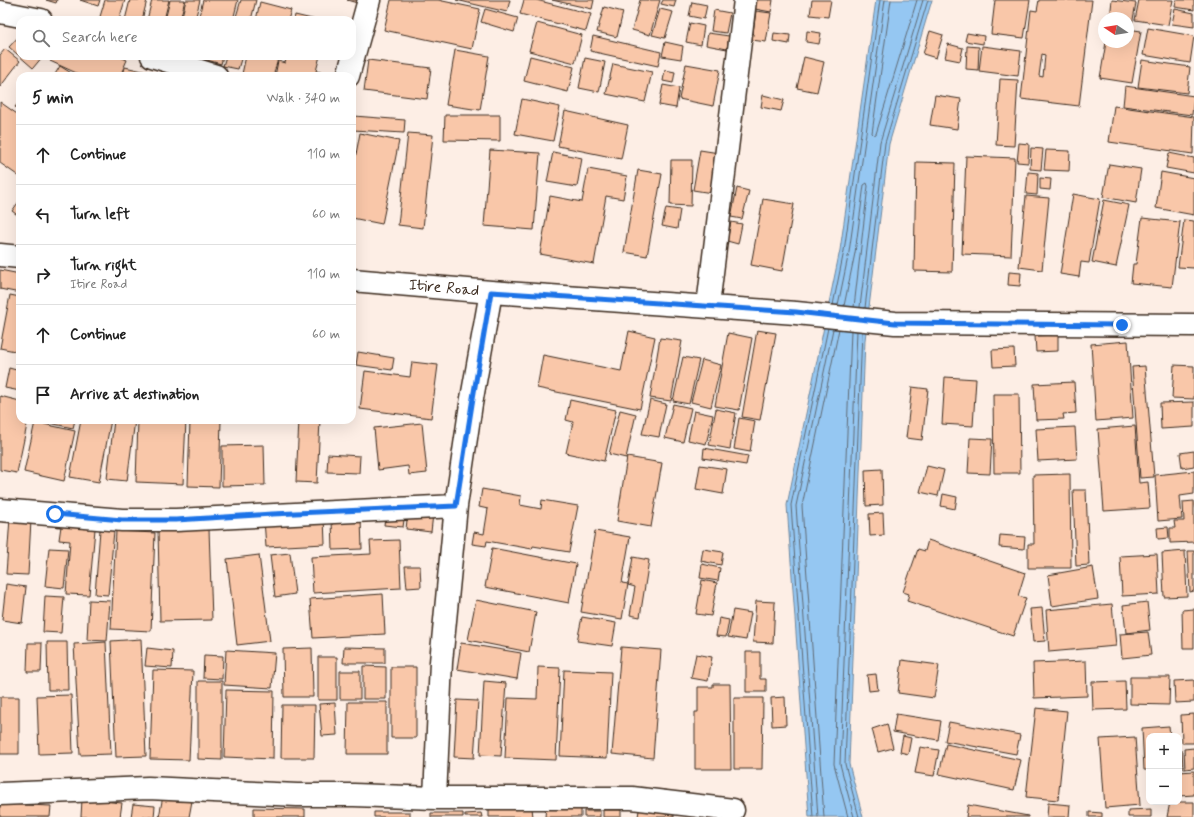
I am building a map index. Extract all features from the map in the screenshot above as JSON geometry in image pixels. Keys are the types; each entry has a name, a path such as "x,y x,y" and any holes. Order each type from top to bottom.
{"street":[{"path":"356,47 369,0"},
{"path":"708,306 745,0"},
{"path":"0,12 20,16"},
{"path":"165,60 203,72"},
{"path":"349,72 352,60"},
{"path":"0,255 16,257"},
{"name":"Itire Road","path":"356,280 491,292 796,312 895,323 1194,325"},
{"path":"435,798 441,662 456,506 491,292"},
{"path":"0,510 122,520 176,520 456,506"},
{"path":"0,794 148,788 297,795 354,795 435,798 632,798 733,810"}],"water":[{"path":"876,0 932,0 889,144 865,340 849,764 863,817 809,817 787,505 840,250"}],"building":[{"path":"46,0 57,0 56,3"},
{"path":"80,0 100,0 98,6"},
{"path":"105,0 125,0 120,16 100,16"},
{"path":"130,0 147,0 143,16 126,16"},
{"path":"152,0 169,0 165,16 148,16"},
{"path":"170,0 185,0 181,16 166,16"},
{"path":"186,0 200,0 196,16 182,16"},
{"path":"203,0 238,0 234,16 199,16"},
{"path":"241,0 256,0 252,16 236,16"},
{"path":"347,0 365,0 364,5"},
{"path":"391,0 438,0 480,9 472,49 384,30"},
{"path":"456,0 510,0 507,12"},
{"path":"524,0 536,0 591,14 586,31 520,14"},
{"path":"552,0 594,0 592,9"},
{"path":"640,0 660,0 650,35 632,30"},
{"path":"663,0 676,0 674,7 661,4"},
{"path":"757,0 773,0 771,12 755,9"},
{"path":"812,0 831,0 828,17 810,15"},
{"path":"995,0 1030,0 1024,38 991,34"},
{"path":"1039,0 1092,0 1079,106 1021,99 1031,10 1037,11","holes":["1042,54 1045,55 1043,77 1039,76"]},
{"path":"1112,0 1136,3 1134,14 1134,12 1111,12"},
{"path":"1139,0 1173,0 1168,25 1135,20"},
{"path":"1176,0 1194,0 1194,10 1175,7"},
{"path":"260,2 291,10 289,16 257,16"},
{"path":"692,2 707,5 704,19 689,16"},
{"path":"604,7 623,12 617,37 597,32"},
{"path":"485,9 518,18 514,32 481,22"},
{"path":"660,9 673,12 665,38 652,35"},
{"path":"1175,9 1194,13 1194,27 1172,24"},
{"path":"714,10 730,13 726,33 711,31"},
{"path":"756,11 771,13 766,42 752,40"},
{"path":"537,23 582,35 575,63 529,51"},
{"path":"690,23 704,26 701,45 686,42"},
{"path":"1148,28 1194,36 1190,63 1143,55"},
{"path":"1134,30 1141,31 1132,83 1100,78 1105,48 1134,48"},
{"path":"807,31 821,33 819,44 806,42"},
{"path":"930,31 943,35 936,58 923,54"},
{"path":"708,33 729,36 727,49 706,45"},
{"path":"774,33 790,35 789,44 773,41"},
{"path":"967,33 984,36 983,44 965,41"},
{"path":"593,36 661,52 658,66 590,51"},
{"path":"16,39 16,53 9,47"},
{"path":"665,42 683,46 681,59 662,56"},
{"path":"948,44 963,48 960,61 945,58"},
{"path":"967,46 979,47 978,70 966,69"},
{"path":"982,46 1021,51 1018,76 979,71"},
{"path":"5,49 16,58 16,60 20,61 0,87 0,55"},
{"path":"455,50 489,56 480,110 446,105"},
{"path":"530,56 574,67 568,92 524,81"},
{"path":"804,57 824,62 817,92 797,88"},
{"path":"585,58 605,62 599,92 579,88"},
{"path":"24,60 40,60 33,68"},
{"path":"127,60 122,72 74,72 50,61"},
{"path":"207,60 222,60 221,64"},
{"path":"225,60 241,60 238,69 223,66"},
{"path":"245,60 278,60 274,72 242,72"},
{"path":"286,60 319,60 316,71 320,72 276,72 278,61 285,63"},
{"path":"368,60 431,68 427,99 364,91"},
{"path":"1142,60 1190,67 1187,93 1138,87"},
{"path":"613,64 652,72 645,102 606,94"},
{"path":"686,64 720,70 713,106 679,99"},
{"path":"60,66 70,72 56,72"},
{"path":"125,67 147,72 124,72"},
{"path":"665,70 675,72 673,83 663,81"},
{"path":"1000,79 1018,80 1014,146 996,145"},
{"path":"663,85 679,88 676,108 659,105"},
{"path":"1125,86 1194,96 1192,115 1123,106"},
{"path":"763,95 784,100 781,111 761,107"},
{"path":"935,95 961,99 957,129 930,125"},
{"path":"522,99 560,107 553,141 515,134"},
{"path":"0,102 16,113 16,174 0,163"},
{"path":"1114,106 1194,117 1193,154 1109,142"},
{"path":"565,111 628,125 621,159 558,146"},
{"path":"445,115 500,115 500,141 444,140"},
{"path":"356,116 405,120 404,133 356,130"},
{"path":"360,133 399,141 382,224 356,219 356,154"},
{"path":"408,133 433,135 423,228 398,225"},
{"path":"1019,143 1029,144 1028,163 1017,162"},
{"path":"1031,148 1043,149 1041,170 1030,169"},
{"path":"490,150 540,153 534,230 484,226"},
{"path":"700,150 719,153 712,193 693,190"},
{"path":"1046,150 1070,151 1069,171 1044,170"},
{"path":"553,152 582,158 577,187 547,182"},
{"path":"1169,153 1194,158 1194,173 1166,168"},
{"path":"966,156 1015,158 1011,256 962,254"},
{"path":"671,160 692,160 691,206 670,205"},
{"path":"916,162 955,163 952,272 914,271"},
{"path":"1109,164 1141,169 1136,203 1103,197"},
{"path":"588,169 627,176 623,199 606,196 594,264 540,254 550,196 582,202"},
{"path":"638,170 662,174 647,256 624,252"},
{"path":"1028,172 1038,173 1037,195 1026,194"},
{"path":"1161,172 1194,178 1194,215 1156,208"},
{"path":"1040,178 1051,179 1050,190 1040,189"},
{"path":"737,188 749,191 742,219 731,217"},
{"path":"1073,194 1100,199 1089,263 1081,262 1079,277 1060,274"},
{"path":"1026,196 1049,198 1042,270 1019,267"},
{"path":"763,199 794,204 782,271 751,265"},
{"path":"1104,200 1129,205 1116,267 1092,262"},
{"path":"16,206 16,214 12,211"},
{"path":"666,208 680,210 677,229 662,226"},
{"path":"1142,218 1180,222 1172,287 1131,283 1133,264 1136,264"},
{"path":"1184,220 1194,221 1194,268 1178,267"},
{"path":"731,222 742,224 738,244 727,241"},
{"path":"0,270 16,273 16,292 0,289"},
{"path":"1009,272 1021,273 1020,286 1008,285"},
{"path":"10,295 16,296 16,351 0,348"},
{"path":"757,330 776,333 760,420 742,417"},
{"path":"629,331 655,337 640,409 537,388 543,355 621,371"},
{"path":"728,333 752,338 739,410 715,406"},
{"path":"1058,335 1058,351 1036,352 1035,336"},
{"path":"660,338 682,341 671,401 650,398"},
{"path":"1128,341 1133,418 1096,421 1091,344"},
{"path":"1014,349 1015,366 993,367 992,350"},
{"path":"358,352 394,358 392,370 356,365"},
{"path":"683,357 699,360 689,404 673,401"},
{"path":"702,360 721,365 711,407 691,402"},
{"path":"412,362 438,365 431,418 360,409 365,371 410,377"},
{"path":"1174,365 1194,366 1194,399 1172,398"},
{"path":"1145,366 1154,477 1140,478 1132,367"},
{"path":"9,368 16,370 16,390 5,388"},
{"path":"945,377 976,379 973,426 942,424"},
{"path":"1074,382 1076,413 1063,414 1064,419 1036,420 1034,384"},
{"path":"912,387 928,389 922,440 906,438"},
{"path":"993,394 1019,394 1020,473 994,473"},
{"path":"0,396 16,400 16,424 27,424 17,473 0,470"},
{"path":"570,400 616,410 604,461 566,453 573,422 566,420"},
{"path":"650,400 666,404 659,437 642,434"},
{"path":"1194,402 1194,427 1161,429 1160,403"},
{"path":"673,404 691,408 683,442 665,438"},
{"path":"716,409 736,413 730,449 709,445"},
{"path":"620,410 636,414 626,458 609,454"},
{"path":"694,411 713,415 706,444 688,440"},
{"path":"739,418 755,421 750,452 734,449"},
{"path":"422,423 427,473 409,475 408,466 378,470 374,428"},
{"path":"35,424 44,424 75,431 64,481 24,472"},
{"path":"54,424 74,424 73,428"},
{"path":"80,424 110,424 99,482 70,477"},
{"path":"114,424 134,424 127,481 107,479"},
{"path":"138,424 186,424 183,484 136,482"},
{"path":"190,424 221,424 219,487 188,486"},
{"path":"299,424 320,424 317,483 296,482"},
{"path":"1135,426 1139,483 1148,482 1150,508 1104,511 1098,429"},
{"path":"1075,427 1077,459 1038,461 1036,429"},
{"path":"970,438 992,439 990,474 968,473"},
{"path":"264,445 265,485 222,486 222,446"},
{"path":"704,448 748,456 746,465 703,458"},
{"path":"1194,451 1194,466 1182,468 1180,453"},
{"path":"328,454 360,456 359,473 327,472"},
{"path":"627,457 662,463 651,527 617,521"},
{"path":"700,465 727,469 723,494 696,489"},
{"path":"927,466 944,470 938,496 920,492"},
{"path":"882,469 883,505 866,506 865,470"},
{"path":"1194,471 1194,494 1180,496 1182,519 1158,521 1155,475"},
{"path":"1070,474 1071,568 1028,568 1028,544 1034,544 1033,475"},
{"path":"482,489 521,496 520,505 541,509 542,500 578,506 569,552 533,546 532,549 487,541 486,546 472,544 474,532 484,534 488,509 479,507"},
{"path":"1073,490 1086,490 1089,565 1076,566"},
{"path":"943,494 957,497 955,509 941,506"},
{"path":"1194,501 1194,542 1170,543 1170,528 1175,528 1174,521 1184,521 1183,502"},
{"path":"386,511 405,513 403,527 384,525"},
{"path":"408,511 433,514 431,532 406,529"},
{"path":"883,513 884,535 870,536 869,514"},
{"path":"324,517 325,544 266,547 264,520"},
{"path":"10,518 31,520 28,575 6,574"},
{"path":"361,519 362,549 333,550 332,520"},
{"path":"61,526 95,529 89,595 66,594 70,541 59,540"},
{"path":"1168,527 1169,538 1158,539 1157,528"},
{"path":"209,529 212,620 160,621 158,530"},
{"path":"100,530 114,531 108,595 95,594"},
{"path":"116,531 155,533 151,631 111,629"},
{"path":"595,531 630,537 622,583 628,584 622,619 581,612"},
{"path":"1000,535 1025,537 1024,549 999,547"},
{"path":"399,540 401,588 313,593 311,557 371,554 370,541"},
{"path":"928,540 1025,573 1018,596 1026,598 1013,636 907,601 909,594 903,592 918,549 925,551"},
{"path":"49,548 68,549 64,588 45,586"},
{"path":"492,548 576,564 569,603 485,587"},
{"path":"703,549 723,552 721,565 701,561"},
{"path":"1185,551 1187,596 1164,597 1162,553"},
{"path":"1188,551 1194,551 1194,591 1190,592"},
{"path":"290,553 295,594 275,597 270,555"},
{"path":"1157,554 1159,594 1122,596 1120,556"},
{"path":"259,555 270,641 237,645 227,559"},
{"path":"633,557 649,560 640,617 630,615 635,587 628,585"},
{"path":"702,564 720,568 718,581 700,578"},
{"path":"405,566 420,566 421,587 407,588"},
{"path":"1093,567 1098,599 1052,606 1048,575"},
{"path":"702,580 717,583 711,616 696,614"},
{"path":"6,584 26,587 22,623 2,620"},
{"path":"383,594 385,634 313,638 310,599"},
{"path":"45,596 64,597 61,633 43,632"},
{"path":"89,600 110,601 107,641 87,640"},
{"path":"476,600 536,612 529,652 468,640"},
{"path":"756,601 775,602 773,643 753,642"},
{"path":"1147,602 1150,630 1126,633 1123,605"},
{"path":"1112,604 1116,646 1049,652 1046,610"},
{"path":"1042,608 1045,641 1033,642 1030,609"},
{"path":"1194,609 1194,648 1183,648 1182,610"},
{"path":"733,610 751,613 746,640 728,637"},
{"path":"582,617 616,623 612,646 577,641"},
{"path":"719,618 729,620 726,637 716,636"},
{"path":"1148,632 1151,655 1122,658 1120,634"},
{"path":"141,639 146,756 116,757 111,641"},
{"path":"47,642 67,642 68,690 48,690"},
{"path":"106,642 111,754 80,755 74,644"},
{"path":"28,643 42,643 41,672 27,672"},
{"path":"461,643 521,653 517,679 457,669"},
{"path":"344,647 385,648 385,663 343,663"},
{"path":"621,647 661,650 653,758 612,754"},
{"path":"147,648 173,651 172,668 145,666"},
{"path":"312,648 313,697 284,697 283,649"},
{"path":"226,650 275,653 272,688 224,685"},
{"path":"746,652 760,652 760,679 766,679 766,692 746,692"},
{"path":"696,654 712,657 708,681 691,678"},
{"path":"204,655 223,656 222,679 203,678"},
{"path":"318,657 337,657 337,700 318,700"},
{"path":"902,660 939,665 934,698 898,693"},
{"path":"1086,661 1087,696 1034,698 1033,663"},
{"path":"363,666 386,667 386,699 363,699"},
{"path":"391,667 416,667 416,738 391,738"},
{"path":"538,667 560,668 556,760 505,758 508,698 537,699"},
{"path":"153,670 193,671 189,760 150,759"},
{"path":"564,670 611,672 607,758 560,756"},
{"path":"340,671 360,671 360,699 340,699"},
{"path":"876,674 878,690 869,691 867,675"},
{"path":"1130,677 1170,677 1169,705 1130,704"},
{"path":"1194,680 1194,702 1175,703 1174,681"},
{"path":"198,681 222,681 222,760 198,759"},
{"path":"484,681 506,683 501,756 480,755"},
{"path":"1125,681 1126,709 1093,710 1092,682"},
{"path":"713,684 730,684 731,769 695,769 695,712 698,712 698,687 713,687"},
{"path":"226,690 274,691 273,759 224,757"},
{"path":"71,695 73,753 39,754 37,696"},
{"path":"0,697 19,697 19,754 0,754"},
{"path":"785,697 786,725 772,726 771,698"},
{"path":"734,698 763,698 762,769 734,769"},
{"path":"457,700 478,701 474,758 454,757"},
{"path":"348,702 387,702 387,754 347,754"},
{"path":"335,703 337,735 322,736 319,704"},
{"path":"282,705 315,705 314,758 281,758"},
{"path":"1036,708 1067,711 1058,800 1026,797"},
{"path":"896,714 941,721 938,740 893,732"},
{"path":"1194,714 1194,743 1182,743 1181,715"},
{"path":"949,722 1020,735 1016,754 945,741"},
{"path":"887,724 893,748 878,752 872,729"},
{"path":"1169,726 1170,733 1146,733 1146,770 1144,770 1142,728"},
{"path":"903,736 911,738 908,754 900,752"},
{"path":"1135,737 1140,805 1105,808 1100,739"},
{"path":"946,744 1021,760 1014,790 939,774"},
{"path":"920,747 939,750 934,776 915,773"},
{"path":"1194,748 1194,768 1185,769 1184,749"},
{"path":"1194,771 1194,795 1182,796 1182,772"},
{"path":"163,796 192,801 189,817 159,817"},
{"path":"82,799 122,803 120,817 81,817"},
{"path":"1182,802 1194,802 1194,817 1167,817 1169,805 1182,805"},
{"path":"1048,803 1070,805 1069,817 1047,817"},
{"path":"0,804 51,806 50,817 0,817"},
{"path":"133,804 155,806 154,817 131,817"},
{"path":"968,805 1028,816 1028,817 966,817"},
{"path":"546,806 581,807 581,817 545,817"},
{"path":"254,808 305,809 305,817 254,817"},
{"path":"532,808 533,817 489,817 489,809"},
{"path":"1151,809 1151,817 1128,817 1128,810"},
{"path":"603,810 621,810 621,817 603,817"},
{"path":"639,810 674,815 674,817 638,817"},
{"path":"584,811 600,811 600,817 584,817"},
{"path":"374,812 410,812 410,817 374,817"},
{"path":"1089,812 1102,813 1102,817 1089,817"},
{"path":"431,813 463,813 463,817 431,817"},
{"path":"481,813 482,817 465,817 465,814"}],"route":[{"path":"55,514 122,520 176,520 456,506 491,292 796,312 895,323 1122,325"}]}
